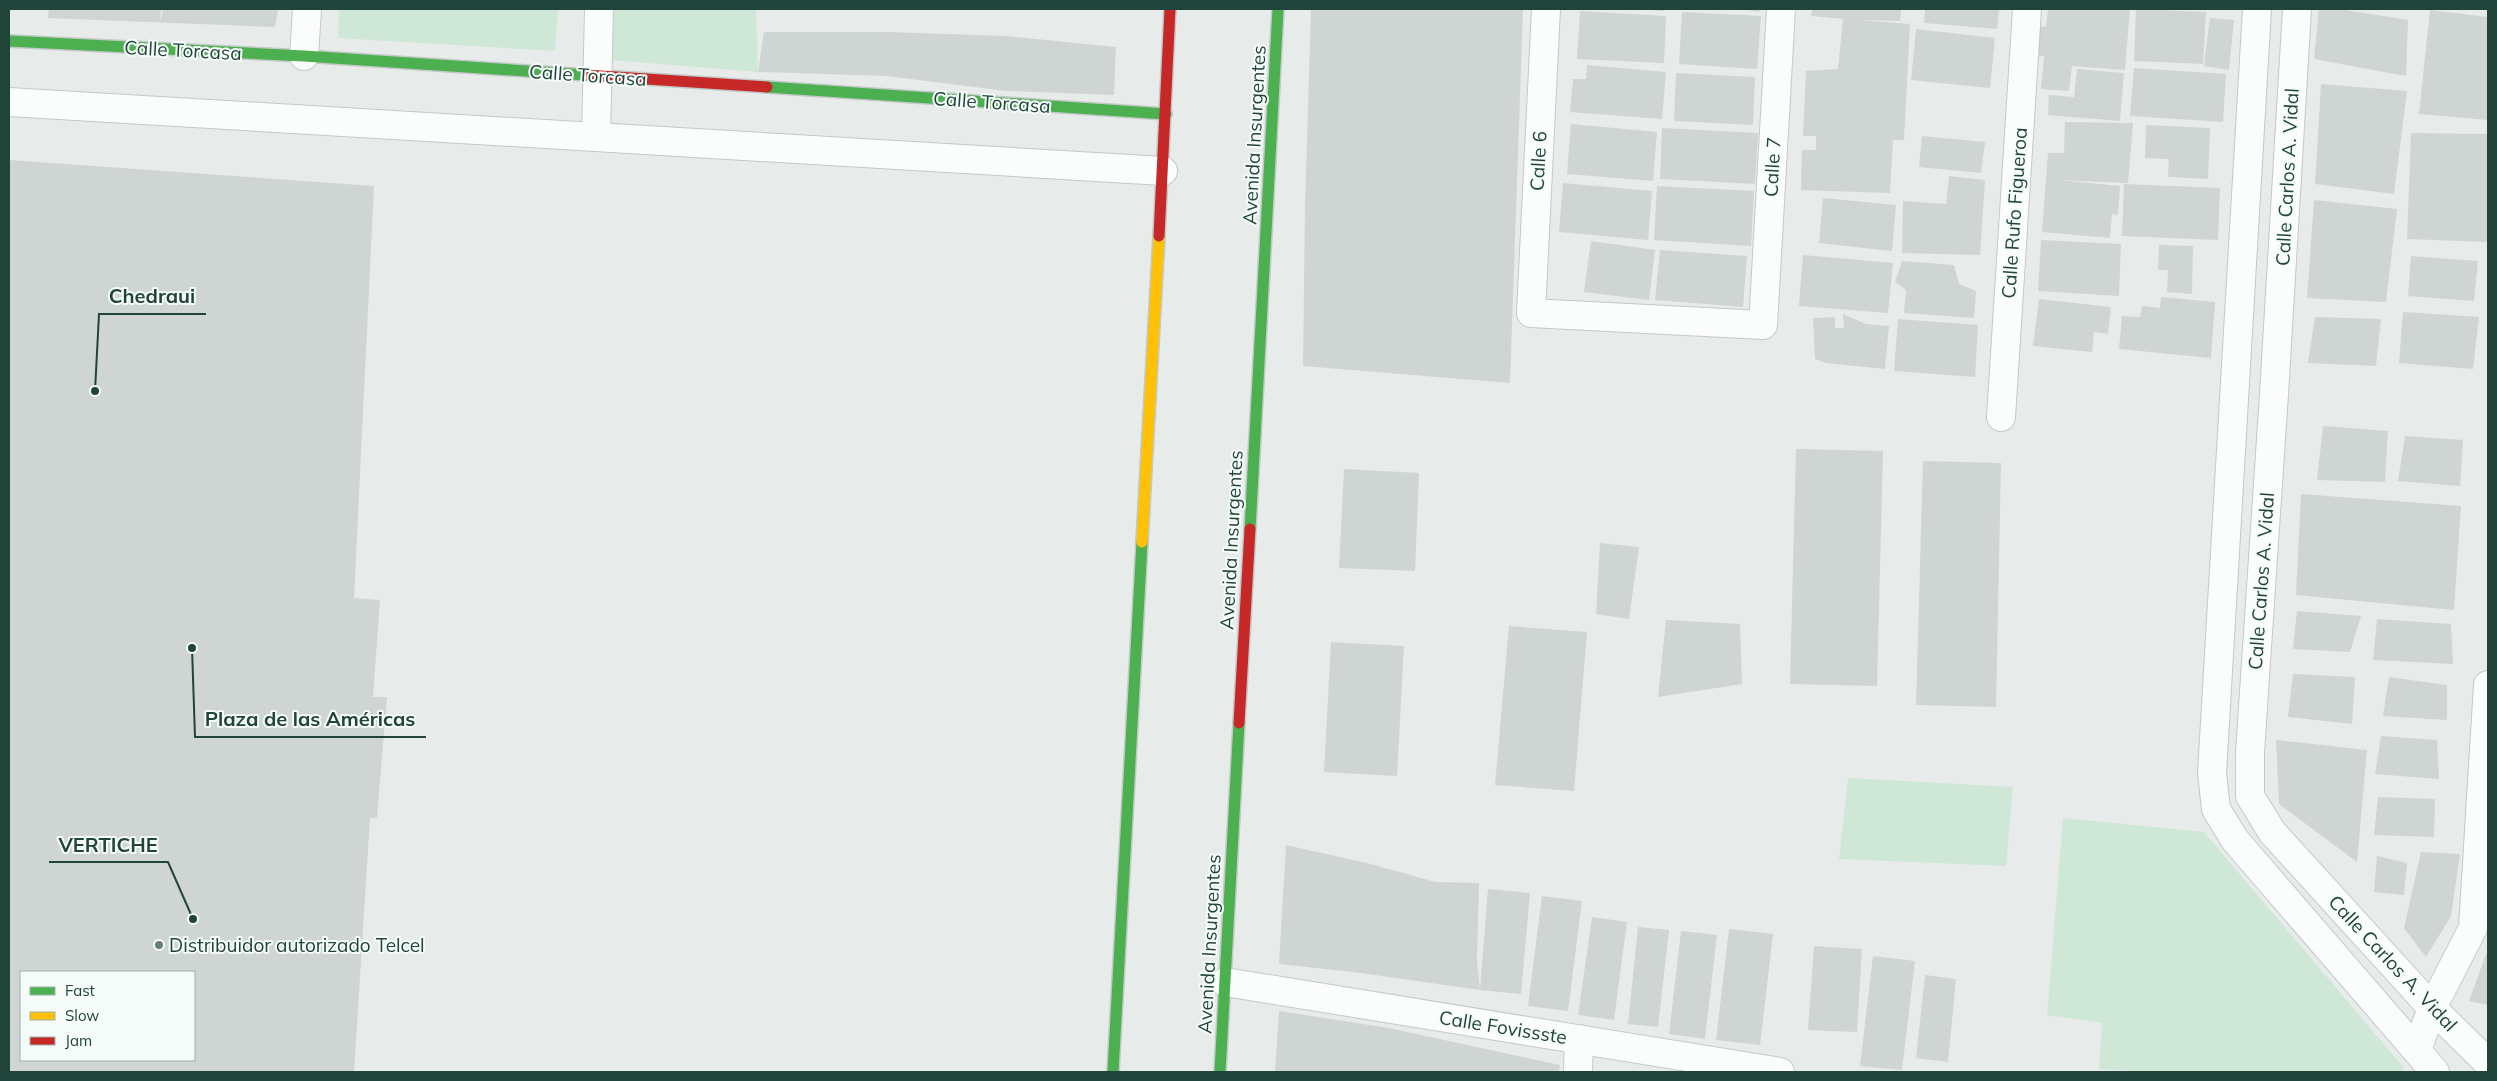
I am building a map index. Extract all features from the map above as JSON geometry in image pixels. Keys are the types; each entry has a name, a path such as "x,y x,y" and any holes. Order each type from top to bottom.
{"main road":[{"path":"1113,1072 1163,171 1170,9"},
{"name":"Avenida Insurgentes","path":"1220,1072 1278,9"},
{"name":"Calle Torcasa","path":"9,41 304,56 1166,114"}],"street":[{"path":"304,56 307,9"},
{"path":"596,137 599,9"},
{"name":"Calle 6","path":"1546,9 1531,313 1763,325"},
{"name":"Calle 7","path":"1763,325 1781,9"},
{"name":"Calle Rufo Figueroa","path":"2001,417 2027,9"},
{"name":"Calle Carlos A. Vidal","path":"2257,9 2213,763 2216,809 2235,840 2437,1072"},
{"name":"Calle Carlos A. Vidal","path":"2297,9 2250,752 2250,796 2272,832 2432,1008 2488,1063"},
{"path":"9,102 1163,171"},
{"path":"2416,1050 2432,1008 2473,928 2488,685"},
{"name":"Calle Fovissste","path":"1225,982 1780,1072"},
{"path":"1578,1072 1579,1039"},
{"path":"2437,1072 2469,1044"}],"green space":[{"path":"339,9 558,9 555,51 338,38"},
{"path":"614,9 756,9 758,72 611,60"},
{"path":"1848,778 2013,787 2006,866 1839,859"},
{"path":"2063,818 2204,832 2404,1068 2400,1072 2153,1072 2099,1069 2102,1023 2047,1015"}],"building":[{"path":"49,9 161,9 160,22 163,9 278,9 275,27 48,18"},
{"path":"1311,9 1523,9 1510,383 1303,366 1305,207"},
{"path":"1664,9 1664,11 1648,10"},
{"path":"1742,9 1759,9 1759,12"},
{"path":"1812,9 1901,9 1900,21 1858,20 1910,24 1904,140 1893,140 1890,193 1801,190 1802,150 1816,150 1816,136 1803,136 1806,71 1838,69 1843,19 1811,16"},
{"path":"1925,9 1999,9 1997,29 1924,23"},
{"path":"2048,9 2130,9 2125,70 2072,66 2069,91 2041,89 2044,56 2033,55 2036,26 2046,27"},
{"path":"2136,9 2206,12 2203,64 2134,61"},
{"path":"2319,9 2339,9 2408,20 2406,76 2314,59"},
{"path":"2430,10 2488,17 2488,120 2419,114"},
{"path":"1580,11 1666,16 1664,63 1577,59"},
{"path":"1682,12 1761,16 1757,69 1679,64"},
{"path":"2210,18 2234,20 2229,70 2204,66"},
{"path":"1916,29 1995,38 1990,88 1911,80"},
{"path":"764,32 888,32 1006,36 1116,47 1114,95 1006,91 887,76 758,72"},
{"path":"1587,65 1666,72 1662,119 1570,112 1573,79 1586,79"},
{"path":"2134,68 2226,74 2223,122 2130,116"},
{"path":"2077,69 2124,73 2120,121 2048,115 2049,95 2074,97"},
{"path":"1676,73 1755,77 1753,125 1674,121"},
{"path":"2321,84 2407,91 2394,194 2315,184"},
{"path":"2065,122 2133,123 2128,183 2059,180 2120,186 2118,215 2112,214 2110,238 2042,232 2048,153 2064,153"},
{"path":"1571,124 1657,132 1653,181 1567,174"},
{"path":"2146,125 2210,128 2208,179 2168,177 2169,159 2145,158"},
{"path":"1662,128 1758,133 1755,184 1660,179"},
{"path":"2411,133 2488,134 2488,242 2407,239"},
{"path":"1922,136 1985,142 1981,173 1919,167"},
{"path":"9,160 374,186 354,598 380,600 373,697 387,697 377,818 370,818 354,1072 9,1072"},
{"path":"1949,176 1985,180 1980,255 1902,253 1903,201 1946,204"},
{"path":"1563,183 1652,191 1648,240 1559,232"},
{"path":"2124,184 2220,188 2218,240 2122,236"},
{"path":"1657,186 1754,191 1751,246 1654,240"},
{"path":"1823,198 1896,205 1892,251 1819,243"},
{"path":"2314,200 2397,209 2386,302 2307,298"},
{"path":"2041,240 2121,244 2119,296 2038,291"},
{"path":"1591,241 1655,250 1649,300 1584,292"},
{"path":"2159,245 2193,246 2192,294 2167,292 2168,270 2158,270"},
{"path":"1660,250 1747,256 1743,307 1655,300"},
{"path":"1803,255 1893,263 1888,313 1799,306"},
{"path":"2411,256 2478,261 2474,301 2408,296"},
{"path":"1902,261 1954,265 1959,284 1976,291 1974,318 1904,313 1906,290 1895,282"},
{"path":"2161,297 2215,302 2211,358 2119,349 2122,316 2140,317 2142,306 2160,308"},
{"path":"2039,299 2111,307 2108,334 2094,332 2092,352 2033,346"},
{"path":"2403,312 2479,317 2473,369 2399,363"},
{"path":"1843,314 1866,324 1889,326 1885,369 1826,363 1815,359 1813,318 1835,317 1835,328 1844,328"},
{"path":"2315,317 2381,319 2376,366 2308,363"},
{"path":"1898,319 1978,325 1975,377 1894,371"},
{"path":"2323,426 2388,431 2385,482 2317,480"},
{"path":"2405,436 2463,440 2460,486 2398,481"},
{"path":"1796,449 1883,451 1877,686 1790,684"},
{"path":"1923,461 2001,463 1996,707 1916,705"},
{"path":"1344,469 1419,473 1415,571 1339,568"},
{"path":"2301,494 2461,506 2454,610 2296,595"},
{"path":"1600,543 1639,547 1629,619 1596,614"},
{"path":"2297,611 2361,616 2350,652 2293,649"},
{"path":"2377,619 2451,624 2453,664 2373,660"},
{"path":"1666,620 1740,624 1742,684 1658,697"},
{"path":"1509,626 1587,632 1574,791 1495,785"},
{"path":"1331,642 1404,646 1397,776 1324,772"},
{"path":"2293,674 2355,677 2352,724 2288,717"},
{"path":"2389,677 2447,685 2447,720 2383,716"},
{"path":"2381,736 2437,740 2439,779 2375,774"},
{"path":"2276,740 2367,750 2357,862 2279,804"},
{"path":"2378,797 2435,799 2434,837 2374,835"},
{"path":"1286,845 1371,864 1435,882 1479,883 1477,960 1480,990 1353,972 1279,964"},
{"path":"2421,852 2460,854 2451,916 2426,957 2404,928"},
{"path":"2377,856 2407,863 2404,895 2374,892"},
{"path":"1488,889 1530,893 1521,994 1480,990"},
{"path":"1542,896 1582,901 1568,1011 1528,1006"},
{"path":"1592,917 1627,922 1614,1020 1578,1015"},
{"path":"1638,927 1669,930 1658,1027 1628,1024"},
{"path":"1729,929 1773,934 1760,1045 1716,1040"},
{"path":"1681,931 1717,935 1705,1039 1669,1034"},
{"path":"1814,946 1862,949 1857,1032 1808,1030"},
{"path":"2486,954 2488,954 2488,1005 2469,1001"},
{"path":"1873,956 1915,961 1902,1070 1860,1066"},
{"path":"1925,975 1956,979 1948,1062 1916,1058"},
{"path":"1279,1011 1389,1028 1560,1065 1559,1072 1275,1072"}],"traffic: fast":[{"path":"1250,529 1278,9"},
{"path":"9,41 304,56 586,75"},
{"path":"767,87 1166,114"},
{"path":"1113,1072 1142,542"},
{"path":"1220,1072 1239,723"}],"traffic: slow":[{"path":"1142,542 1159,236"}],"traffic: jam":[{"path":"1159,236 1170,9"},
{"path":"586,75 767,87"},
{"path":"1239,723 1250,529"}],"place":[{"name":"Chedraui","path":"95,391"},
{"name":"Plaza de las Américas","path":"192,648"},
{"name":"VERTICHE","path":"193,919"},
{"name":"Distribuidor autorizado Telcel","path":"159,945"}]}
